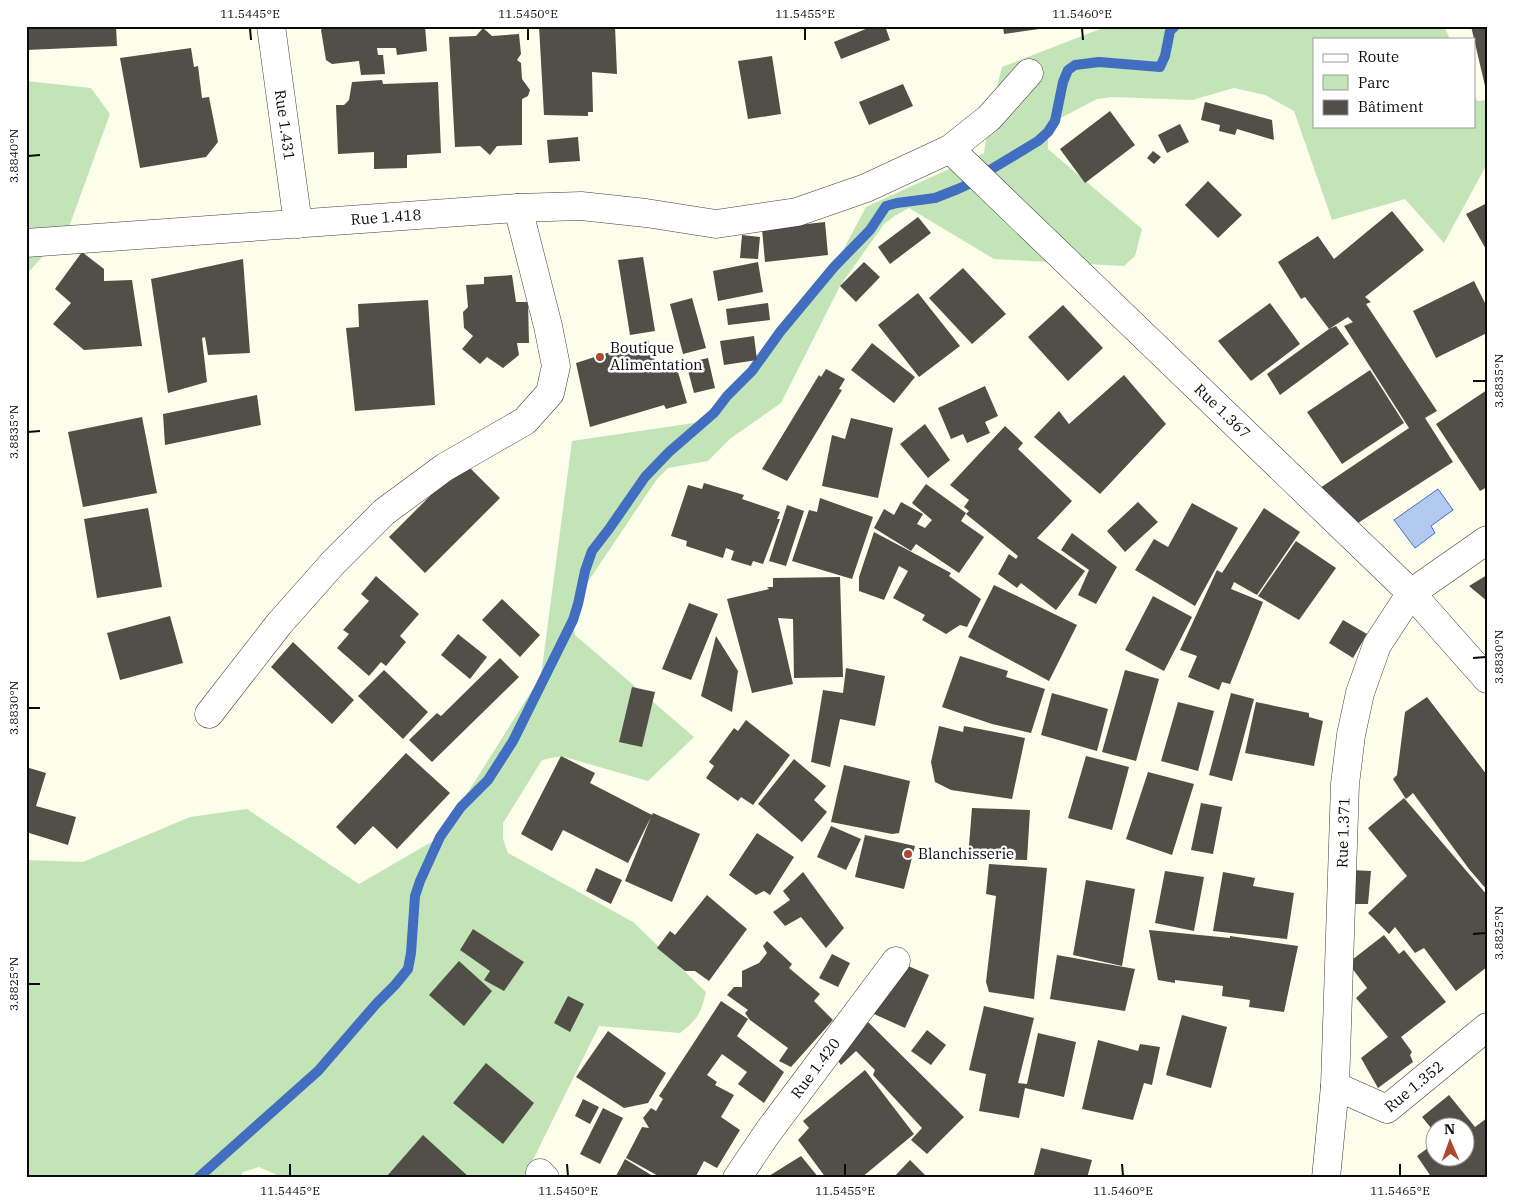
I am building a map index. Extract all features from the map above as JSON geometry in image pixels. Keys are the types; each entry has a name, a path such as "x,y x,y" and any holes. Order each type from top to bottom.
{"street":[{"name":"Rue 1.431","path":"271,26 298,224"},
{"name":"Rue 1.418","path":"26,243 518,208 581,206 646,213 716,224 797,212 866,188 950,149 988,118 1029,73"},
{"name":"Rue 1.367","path":"950,149 1411,593 1487,679"},
{"path":"209,714 279,624 333,563 384,512 445,467 525,421 550,393 556,366 548,326 518,208"},
{"name":"Rue 1.371","path":"1326,1178 1335,1086 1345,784 1351,735 1360,693 1377,645 1411,593 1487,540"},
{"name":"Rue 1.420","path":"737,1178 768,1132 896,961"},
{"name":"Rue 1.352","path":"1335,1086 1387,1109 1487,1027"}],"green space":[{"path":"1108,26 1444,26 1450,38 1313,38 1313,128 1476,128 1476,99 1477,101 1487,100 1487,164 1444,243 1405,199 1332,220 1294,111 1265,95 1234,88 1192,100 1113,97 1097,99 1055,121 1048,132 1048,149 1142,229 1135,256 1124,266 994,259 909,208 896,215 884,224 840,286 781,403 731,438 708,461 668,468 657,479 573,604 575,635 694,737 648,781 561,756 542,760 503,823 503,839 508,853 633,922 706,992 700,1011 691,1024 680,1033 599,1026 524,1178 284,1178 259,1167 243,1172 239,1178 26,1178 26,860 83,862 190,817 247,809 359,884 440,837 541,676 572,441 714,420 752,371 757,360 834,267 866,207 984,153 989,118 1002,67"},
{"path":"26,81 91,88 110,114 69,227 26,275"}],"water":[{"path":"1438,489 1453,510 1431,526 1435,533 1415,548 1394,520"}],"building":[{"path":"26,26 116,26 117,46 26,50"},
{"path":"324,26 425,26 427,51 397,55 396,48 377,48 378,55 383,55 385,74 361,75 359,61 332,64 326,60 321,30"},
{"path":"539,26 615,26 617,74 592,72 593,112 588,112 588,116 544,115"},
{"path":"873,26 885,26 890,40 841,59 834,42"},
{"path":"1003,26 1052,26 1053,27 1004,34"},
{"path":"1471,26 1487,26 1487,86 1485,86 1476,47 1476,38 1474,38"},
{"path":"483,28 492,36 519,34 521,54 517,60 521,63 522,79 530,90 528,96 522,99 522,145 497,146 490,155 480,146 455,147 449,37 476,36"},
{"path":"191,48 194,67 198,66 202,98 209,97 218,142 206,157 140,168 120,58"},
{"path":"772,56 781,114 748,119 738,61"},
{"path":"382,80 383,84 438,82 441,153 407,155 407,168 374,169 374,152 338,154 336,105 344,105 349,100 352,82"},
{"path":"903,84 913,106 869,125 859,102"},
{"path":"1205,102 1272,120 1274,140 1237,129 1235,135 1219,131 1220,125 1201,120"},
{"path":"1110,111 1135,145 1085,183 1060,149"},
{"path":"1180,124 1189,142 1167,153 1158,135"},
{"path":"578,137 580,161 549,163 547,140"},
{"path":"1153,151 1161,157 1154,164 1147,158"},
{"path":"1208,181 1242,215 1218,238 1185,205"},
{"path":"1487,203 1487,251 1466,214"},
{"path":"1392,211 1424,250 1365,297 1371,302 1366,304 1437,411 1425,418 1453,462 1358,523 1320,488 1409,428 1344,326 1353,322 1348,317 1329,329 1305,297 1301,299 1278,262 1318,236 1334,259"},
{"path":"918,217 931,233 890,264 878,247"},
{"path":"825,222 828,255 765,262 762,229"},
{"path":"742,235 760,237 758,259 740,258"},
{"path":"82,252 104,269 104,281 132,280 142,346 84,350 53,324 71,303 55,289"},
{"path":"643,257 655,331 630,335 618,260"},
{"path":"243,259 250,353 208,355 205,337 202,338 207,382 168,393 151,279"},
{"path":"758,262 763,292 718,301 713,271"},
{"path":"864,262 880,277 856,302 840,286"},
{"path":"963,268 1006,314 972,344 929,298"},
{"path":"512,275 516,302 528,302 529,343 517,343 519,355 503,368 487,357 480,364 462,349 473,336 464,328 463,312 468,307 466,285 484,284 484,277"},
{"path":"1474,281 1487,307 1487,333 1436,358 1413,311"},
{"path":"918,293 960,346 919,377 878,325"},
{"path":"692,298 706,348 683,354 670,304"},
{"path":"428,300 435,405 355,411 346,328 359,327 358,304"},
{"path":"768,303 770,320 728,325 726,309"},
{"path":"1270,303 1300,344 1251,381 1218,341"},
{"path":"1063,305 1103,348 1068,381 1028,337"},
{"path":"1336,326 1349,344 1280,395 1267,374 1329,329"},
{"path":"754,336 757,360 724,365 720,341"},
{"path":"648,340 658,369 676,365 687,403 666,409 664,405 590,427 576,363"},
{"path":"872,343 915,377 894,403 851,370"},
{"path":"708,358 715,388 694,393 686,363"},
{"path":"826,369 845,379 839,389 842,390 787,481 762,469 819,375 821,377"},
{"path":"1370,370 1404,423 1342,464 1307,412"},
{"path":"1124,375 1166,424 1100,494 1034,437 1059,411 1069,424"},
{"path":"985,386 998,416 985,422 990,433 967,443 963,434 951,439 938,408"},
{"path":"1487,390 1487,487 1480,491 1436,424"},
{"path":"257,395 261,425 165,445 163,414"},
{"path":"142,417 157,493 83,507 68,432"},
{"path":"851,418 893,428 878,498 822,486 832,435 845,439"},
{"path":"925,424 950,460 928,478 900,444"},
{"path":"1005,426 1023,443 1018,449 1072,501 1037,538 1085,571 1056,610 1021,583 1017,588 998,574 1009,554 1016,559 1018,556 966,514 969,511 964,507 969,500 950,485"},
{"path":"464,462 500,498 425,573 389,537"},
{"path":"704,483 744,495 742,499 780,512 777,519 780,519 763,564 753,561 751,566 731,560 734,551 726,548 723,558 686,546 687,541 671,536 688,485 702,489"},
{"path":"926,484 966,513 961,521 984,537 959,573 916,544 911,551 874,528 884,509 894,515 901,502 923,514 917,524 925,528 932,520 912,503"},
{"path":"820,498 873,517 852,579 792,561 809,510 817,512"},
{"path":"1138,502 1158,522 1125,552 1107,531"},
{"path":"1192,503 1238,528 1195,606 1135,570 1154,539 1168,547"},
{"path":"787,505 804,511 786,566 769,561"},
{"path":"148,508 162,587 97,598 84,519"},
{"path":"1264,508 1300,532 1257,595 1234,582 1231,589 1263,602 1230,684 1222,682 1219,690 1188,677 1197,656 1180,650 1217,570 1222,573"},
{"path":"874,532 951,573 949,576 981,599 967,627 960,625 946,634 922,620 925,615 893,598 908,571 899,566 884,600 859,591 859,577"},
{"path":"1072,533 1117,567 1096,604 1078,595 1089,570 1061,550"},
{"path":"1296,541 1336,568 1299,620 1258,596"},
{"path":"1487,575 1487,601 1469,586"},
{"path":"376,576 419,614 400,636 406,642 386,666 381,662 369,676 337,648 349,634 343,630 369,601 361,594"},
{"path":"840,577 843,677 794,678 793,619 778,618 793,684 752,693 727,599 769,589 767,587 773,587 773,578"},
{"path":"994,585 1077,625 1049,681 968,637"},
{"path":"1153,596 1192,617 1164,671 1125,650"},
{"path":"502,599 540,635 520,657 482,620"},
{"path":"689,603 718,614 691,680 662,669"},
{"path":"170,616 183,663 120,680 107,633"},
{"path":"1343,620 1367,634 1353,658 1329,643"},
{"path":"458,634 487,657 470,679 441,655"},
{"path":"716,636 738,671 732,712 701,696"},
{"path":"293,642 354,700 332,724 271,667"},
{"path":"960,656 1008,671 1006,677 1045,689 1031,733 992,724 942,707"},
{"path":"500,658 519,677 432,762 409,740 437,713 441,716"},
{"path":"846,668 885,676 875,726 840,719 830,767 811,762 823,690 843,693"},
{"path":"384,670 428,712 403,739 358,696"},
{"path":"1125,670 1159,679 1136,761 1102,752"},
{"path":"632,687 655,692 642,747 619,742"},
{"path":"1052,693 1108,709 1097,751 1041,735"},
{"path":"1231,693 1254,699 1232,781 1209,775"},
{"path":"1427,697 1487,775 1487,890 1469,869 1413,793 1406,799 1393,779 1397,775 1405,712"},
{"path":"1178,702 1214,711 1198,771 1161,761"},
{"path":"1256,702 1309,713 1309,717 1323,721 1314,766 1245,753"},
{"path":"746,720 790,755 753,805 741,797 738,801 706,778 714,766 709,762 734,728 738,731"},
{"path":"939,726 963,732 964,726 1025,738 1012,799 951,790 935,782 931,762"},
{"path":"406,753 450,793 397,849 373,826 355,845 336,827"},
{"path":"561,756 595,773 590,783 652,815 653,813 700,834 672,902 625,881 651,817 628,863 563,830 552,851 521,834"},
{"path":"1086,756 1129,767 1112,830 1068,818"},
{"path":"794,759 826,786 814,800 827,812 802,842 758,804"},
{"path":"844,765 910,781 899,833 892,834 831,822"},
{"path":"26,767 46,773 36,806 76,817 68,845 26,832"},
{"path":"1148,772 1194,784 1172,855 1126,839"},
{"path":"1404,798 1487,895 1485,902 1487,905 1487,967 1456,991 1424,948 1415,953 1395,927 1389,934 1368,913 1407,876 1368,828"},
{"path":"1201,803 1222,807 1213,854 1191,850"},
{"path":"972,808 1030,810 1027,860 968,858"},
{"path":"831,826 861,839 846,870 817,857"},
{"path":"757,833 794,857 770,895 764,891 756,895 729,875"},
{"path":"865,835 915,846 904,889 855,877"},
{"path":"989,864 1047,868 1034,999 989,992 986,982 996,896 986,894"},
{"path":"596,868 622,880 611,904 586,891"},
{"path":"1350,870 1371,871 1368,904 1348,904"},
{"path":"1165,871 1204,877 1194,931 1155,923"},
{"path":"803,872 844,928 826,948 801,917 785,926 773,912 790,900 783,891"},
{"path":"1223,872 1255,878 1253,886 1294,893 1287,939 1213,931"},
{"path":"1086,880 1135,889 1122,966 1073,955"},
{"path":"707,895 747,929 709,981 695,971 685,971 657,948 670,931 675,935"},
{"path":"473,929 524,962 504,991 484,980 490,971 460,950"},
{"path":"1149,930 1230,938 1230,936 1298,946 1284,1012 1249,1007 1250,1000 1222,996 1223,986 1175,980 1175,983 1158,980"},
{"path":"1384,935 1399,954 1404,950 1446,1002 1401,1037 1412,1052 1410,1055 1413,1062 1378,1088 1361,1058 1388,1037 1356,998 1367,988 1348,963"},
{"path":"767,941 792,964 789,968 820,994 814,1001 833,1020 791,1067 779,1061 788,1048 750,1020 745,1013 748,1010 727,995 734,987 742,987 742,971 759,963 767,953 763,946"},
{"path":"832,954 850,963 838,987 819,978"},
{"path":"1057,955 1135,969 1125,1011 1050,999"},
{"path":"459,961 492,991 464,1026 429,995"},
{"path":"899,962 929,975 905,1028 874,1014"},
{"path":"568,996 584,1004 570,1032 554,1023"},
{"path":"721,1001 748,1019 737,1036 784,1072 764,1103 738,1084 747,1072 722,1054 707,1075 717,1082 715,1085 734,1095 721,1117 740,1130 717,1168 704,1161 695,1178 662,1178 626,1158 642,1127 649,1128 643,1118 651,1108 656,1111 663,1099 659,1096"},
{"path":"984,1006 1034,1018 1018,1083 1027,1084 1038,1033 1076,1042 1064,1097 1025,1088 1019,1118 979,1111 986,1074 969,1070"},
{"path":"1182,1015 1227,1027 1211,1088 1166,1075"},
{"path":"865,1019 964,1117 927,1154 911,1140 922,1128 873,1075 875,1070 856,1051 841,1065 833,1054"},
{"path":"927,1030 946,1045 931,1065 911,1051"},
{"path":"608,1031 666,1073 648,1103 624,1108 576,1077"},
{"path":"1098,1040 1138,1051 1140,1044 1160,1047 1152,1085 1144,1083 1133,1120 1082,1109"},
{"path":"486,1063 534,1103 503,1144 453,1103"},
{"path":"865,1070 914,1134 861,1178 826,1178 798,1140 809,1128 803,1121"},
{"path":"1449,1095 1466,1116 1426,1116 1426,1122 1422,1117"},
{"path":"583,1099 599,1107 590,1124 575,1116"},
{"path":"603,1108 623,1118 600,1164 580,1154"},
{"path":"1487,1118 1487,1178 1432,1178 1417,1156 1426,1149 1426,1166 1476,1166 1476,1126"},
{"path":"423,1135 470,1178 390,1178 387,1176"},
{"path":"1041,1148 1092,1160 1087,1178 1033,1178"},
{"path":"801,1156 819,1178 770,1178 769,1176"},
{"path":"625,1159 656,1178 615,1178"},
{"path":"910,1160 928,1178 893,1178"}],"waterway":[{"path":"198,1178 318,1071 408,969 415,896 440,837 461,807 488,780 513,741 573,620 592,551 645,477 669,452 714,413 727,396 752,371 780,332 834,267 870,230 886,206 935,198 958,189 973,182 1038,141 1048,132 1055,121 1063,82 1068,70 1075,65 1099,62 1160,67 1165,56 1170,31 1175,26"}],"place":[{"name":"Boutique Alimentation","path":"600,357"},
{"name":"Blanchisserie","path":"908,854"}]}
